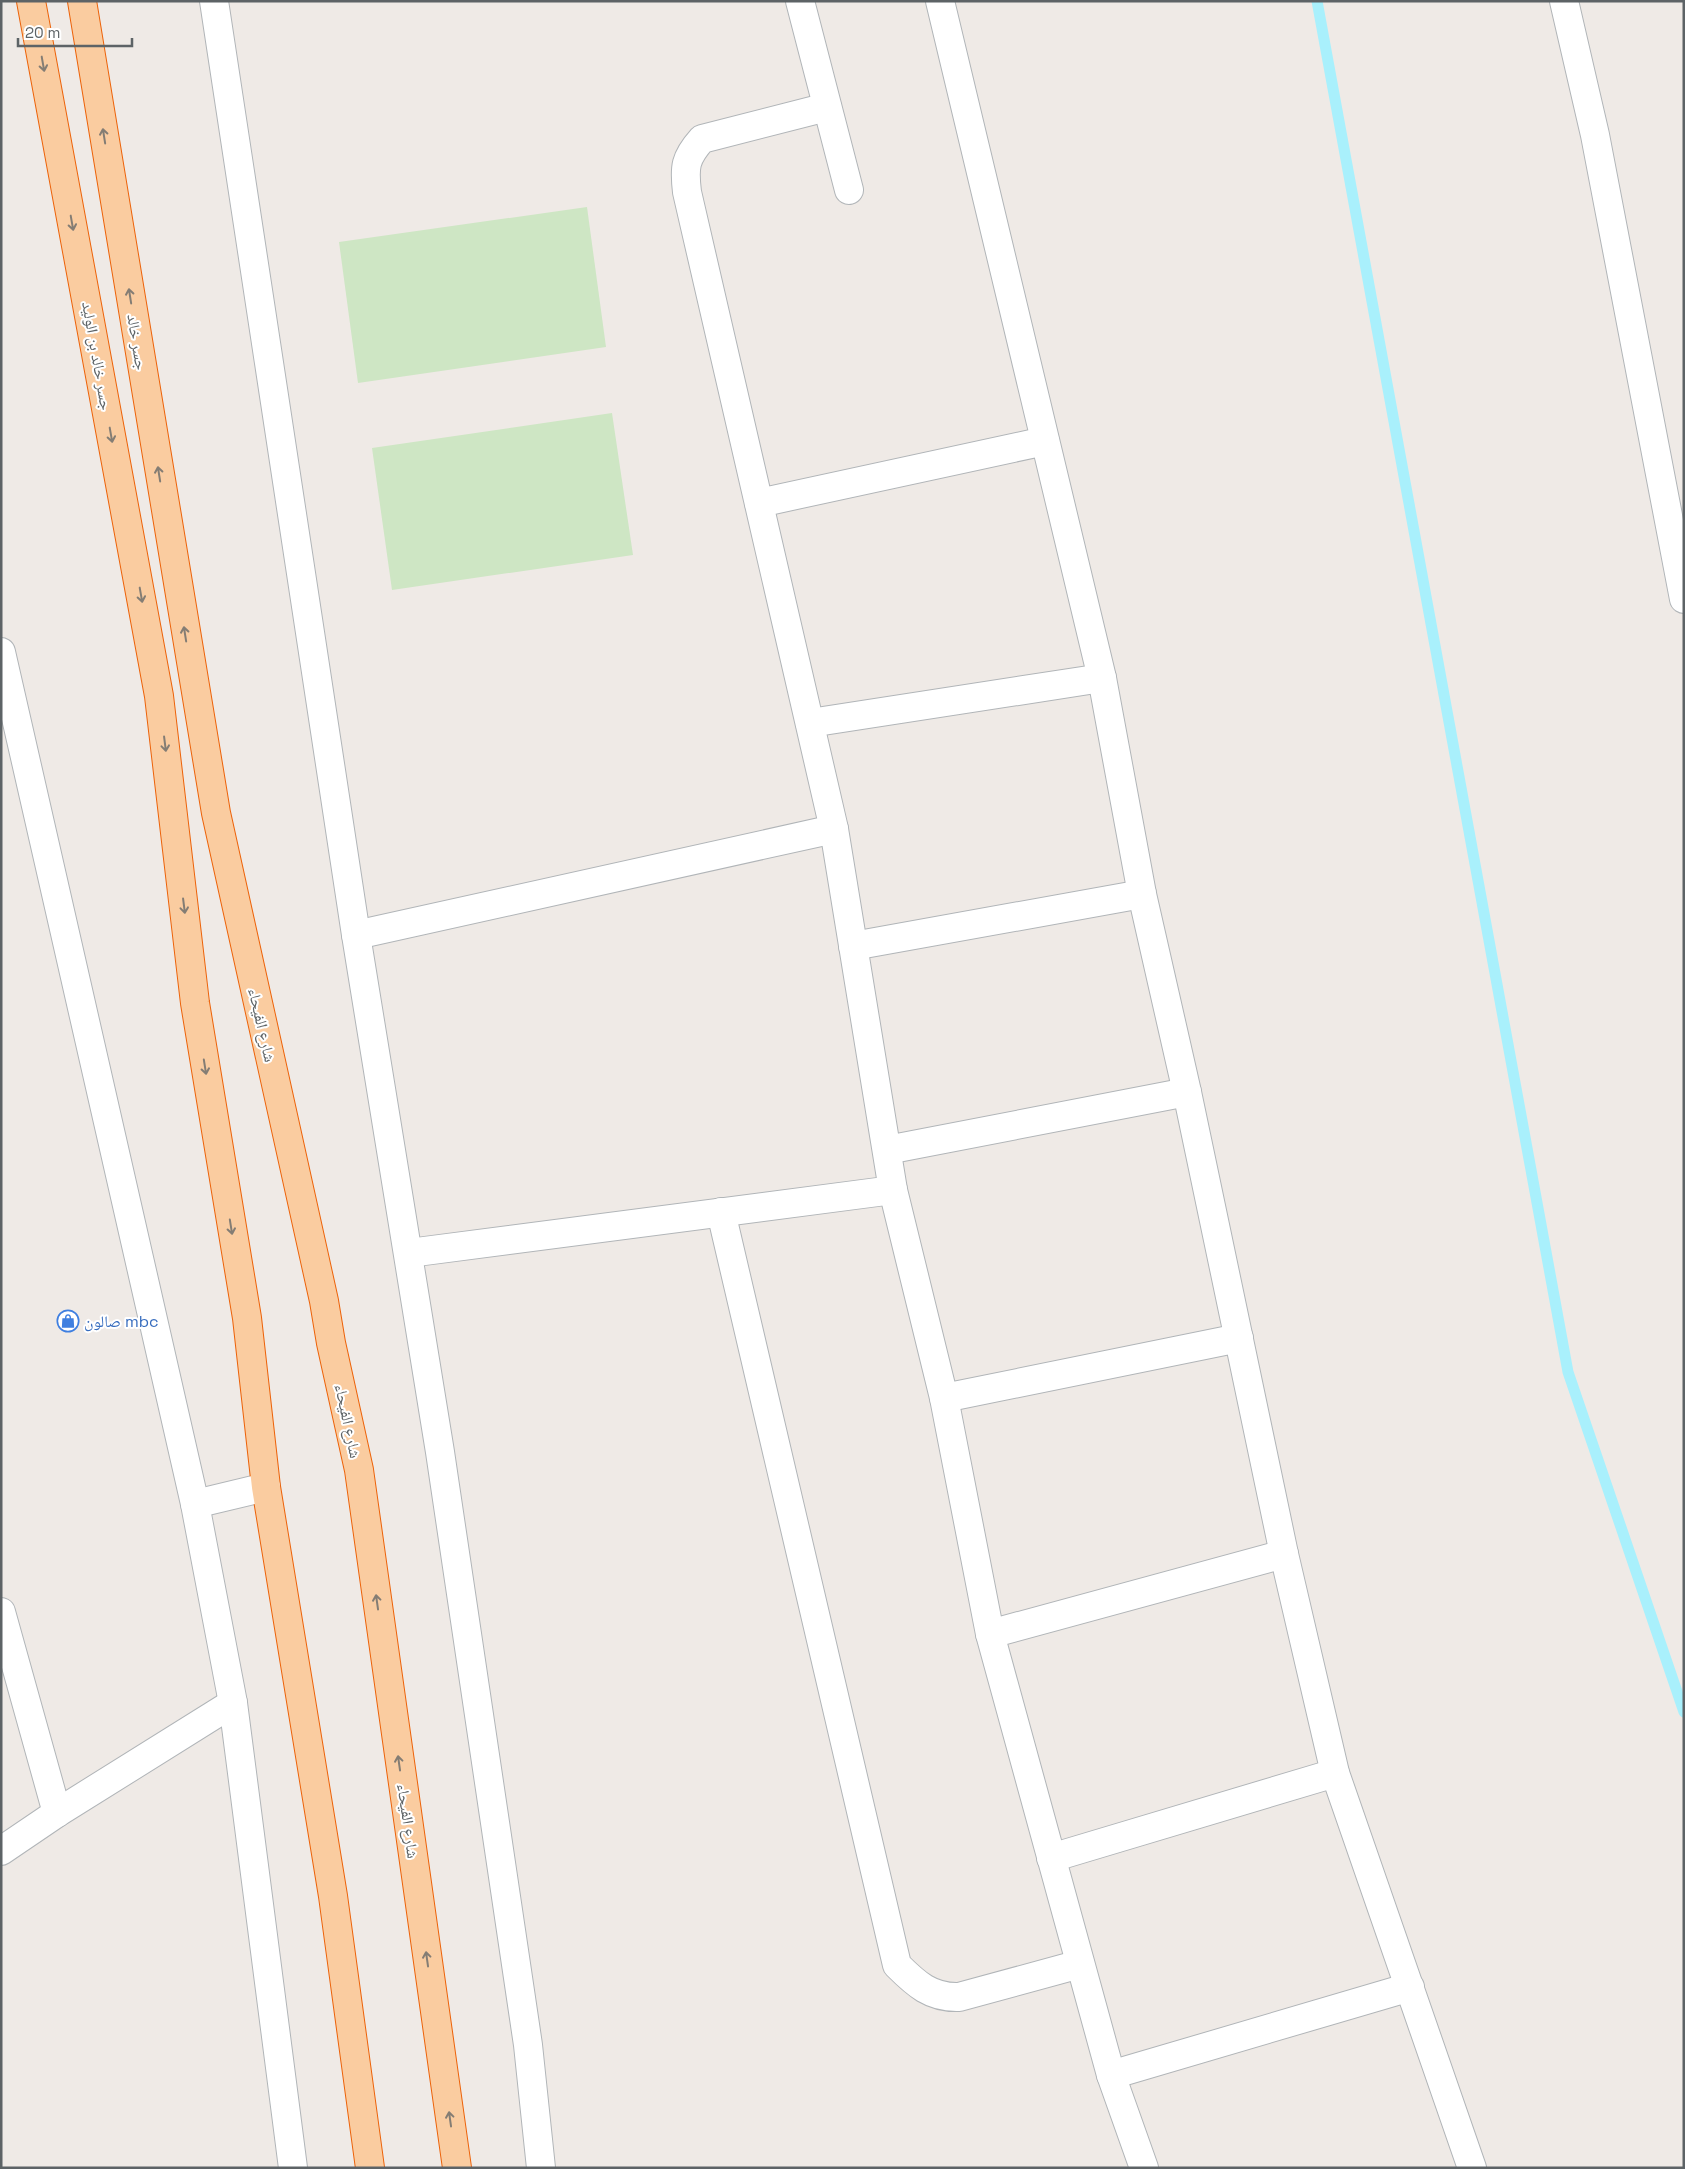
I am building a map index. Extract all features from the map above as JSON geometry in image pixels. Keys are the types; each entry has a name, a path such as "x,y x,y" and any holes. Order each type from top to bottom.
{"highway":[{"name":"جسر خالد","path":"82,4 193,682"},
{"name":"جسر خالد بن الوليد","path":"33,8 159,696 195,1003 247,1318 266,1487"},
{"name":"شارع الفيحاء","path":"193,682 216,813 324,1301 358,1470 456,2168"},
{"path":"266,1487 333,1896 370,2168"}],"street":[{"path":"214,1 356,934 408,1253 494,1807 528,2045 542,2168"},
{"path":"800,1 849,190"},
{"path":"940,1 1102,678 1142,894 1187,1092 1284,1554 1335,1773 1472,2168"},
{"path":"1564,1 1595,135 1684,599"},
{"path":"828,107 702,139 689,154 685,174 687,192 834,829 893,1190 944,1398 990,1634 1111,2075 1144,2168"},
{"path":"759,503 1045,441"},
{"path":"1,652 194,1504 233,1703 293,2168"},
{"path":"810,723 1102,678"},
{"path":"356,934 834,829"},
{"path":"853,946 1142,894"},
{"path":"887,1150 1187,1092"},
{"path":"408,1253 893,1190"},
{"path":"721,1212 897,1965 920,1987 947,1997 959,1997 1080,1964"},
{"path":"944,1398 1239,1338"},
{"path":"194,1504 266,1487"},
{"path":"990,1634 1284,1554"},
{"path":"1,1612 57,1813"},
{"path":"1,1851 57,1813 233,1703"},
{"path":"1051,1858 1335,1773"},
{"path":"1111,2075 1410,1987"}],"green space":[{"path":"587,207 606,347 358,383 339,242"},
{"path":"612,413 633,555 392,590 372,448"}],"waterway":[{"path":"1317,1 1568,1372 1684,1712"}],"place":[{"name":"صالون mbc","path":"68,1321"}]}
